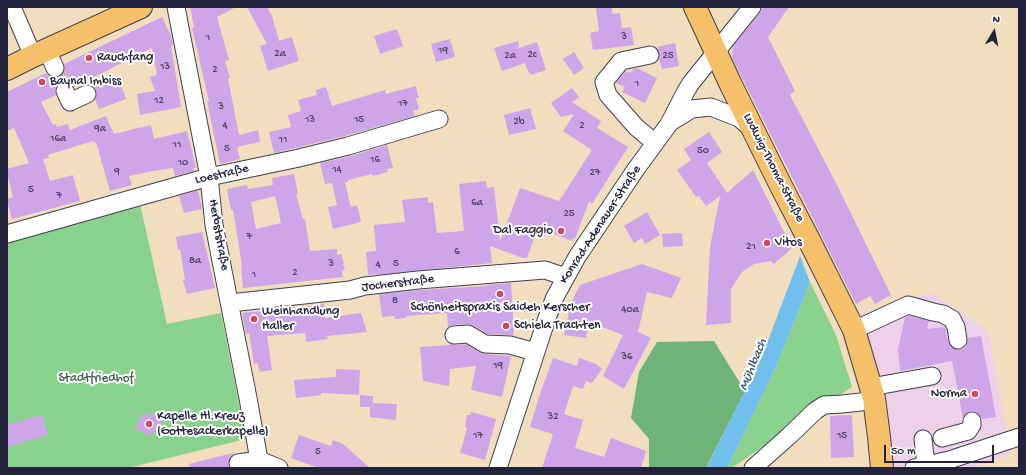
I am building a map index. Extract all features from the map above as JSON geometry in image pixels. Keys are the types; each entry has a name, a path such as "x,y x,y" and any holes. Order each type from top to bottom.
{"main road":[{"path":"7,69 45,58 141,7"},
{"name":"Ludwig-Thoma-Straße","path":"695,7 715,53 854,330 873,392 880,437 882,468"}],"street":[{"path":"12,7 45,58"},
{"name":"Herbststraße","path":"176,7 208,177 214,225 259,460"},
{"name":"Konrad-Adenauer-Straße","path":"498,468 535,352 555,297 577,257 636,169 669,124 686,91 752,7"},
{"path":"650,55 621,61 604,82 608,95 636,127 655,143"},
{"path":"65,91 70,102 87,94"},
{"name":"Konrad-Adenauer-Straße","path":"669,124 692,109 711,107 739,118 754,130"},
{"name":"Loestraße","path":"7,234 208,177 348,146 438,119"},
{"name":"Jocherstraße","path":"230,303 350,290 365,286 418,280 545,270 566,277"},
{"path":"854,330 908,305 944,314 952,319 956,327 958,340"},
{"path":"454,335 468,334 485,344 510,345 535,352"},
{"path":"753,468 815,411 824,405 861,402 873,392 932,376"},
{"path":"942,438 968,431 972,426 972,421"},
{"path":"923,439 920,466 949,460 1019,437"},
{"path":"238,463 259,460 280,468"}],"shaded area":[{"path":"932,293 988,331 1011,454 970,468 892,468 888,417 877,372 855,315"}],"green space":[{"name":"Stadtfriedhof","path":"140,204 167,324 221,313 246,439 128,468 7,468 7,242"},
{"path":"810,282 836,335 852,387 795,424 732,468 727,468 777,365"},
{"path":"714,341 745,391 707,468 649,468 649,439 631,418 639,372 657,342"}],"water":[{"path":"800,256 810,282 777,365 727,468 707,468 763,354"}],"building":[{"path":"190,7 236,7 217,17 229,60 225,61 230,78 228,79 239,135 258,130 260,142 237,147 240,159 220,164 207,101 209,101 192,28 194,27"},
{"path":"247,7 267,7 272,16 279,41 292,37 299,61 268,71 260,46 267,44"},
{"path":"596,7 612,8 612,14 620,13 622,28 631,27 634,45 593,50 590,33 599,31"},
{"path":"763,7 789,7 768,37 795,91 790,95 836,183 891,295 875,304 870,296 856,304 732,58 733,46 760,13"},
{"path":"162,17 171,36 173,45 171,46 181,107 140,115 137,94 155,91 150,77 157,75 152,48 74,87 71,83 66,81 61,82 55,90 56,95 41,102 53,125 56,124 57,127 68,124 70,130 106,116 114,134 151,125 154,139 187,131 196,168 193,168 194,171 175,176 173,168 129,176 132,185 110,191 96,142 94,143 93,141 48,155 49,158 43,159 50,181 73,175 80,201 12,219 7,199 13,197 7,169 29,163 14,128 7,131 7,92 46,73 54,78 59,77 63,74 65,69 64,64"},
{"path":"397,29 403,46 380,54 374,36"},
{"path":"450,39 455,57 436,62 431,44"},
{"path":"518,41 519,48 537,42 546,70 531,75 525,63 502,71 494,48"},
{"path":"675,43 679,66 662,69 659,58 660,53 657,47"},
{"path":"574,52 584,68 574,75 563,59"},
{"path":"637,68 657,78 645,103 622,92 625,87 616,83 626,71 631,73 633,69"},
{"path":"120,82 126,99 99,109 95,99 97,94 94,87"},
{"path":"416,86 419,98 416,98 419,109 413,111 415,116 345,136 274,153 269,132 291,127 288,115 301,111 298,100 317,95 316,90 326,87 332,106 385,90 386,94"},
{"path":"572,88 579,97 572,102 601,121 597,128 628,147 592,204 589,201 575,239 573,238 572,241 538,228 527,258 523,258 490,246 492,263 368,275 366,252 376,251 374,225 405,222 402,200 428,197 428,203 433,202 437,233 464,231 459,184 486,181 487,188 494,187 500,242 520,188 559,201 592,150 563,131 574,114 561,117 551,103"},
{"path":"530,108 536,129 509,135 504,115"},
{"path":"709,132 722,152 707,163 727,193 753,170 792,248 774,264 771,261 754,264 742,272 731,289 731,323 706,325 710,247 720,196 706,206 699,196 696,197 677,170 691,160 684,149"},
{"path":"387,145 393,168 387,169 388,172 373,176 372,174 345,182 351,207 357,205 361,222 333,229 328,207 337,205 332,183 325,184 320,163 351,156"},
{"path":"294,174 298,194 296,194 303,219 305,219 310,251 337,249 337,255 341,254 344,264 345,270 342,271 343,277 243,288 242,265 233,210 231,210 227,189 247,185 248,189 273,185 272,178","holes":["275,196 281,223 256,229 251,202"]},
{"path":"198,190 202,209 184,213 179,196"},
{"path":"647,212 660,235 645,244 642,238 634,243 624,226"},
{"path":"202,232 215,288 187,294 183,280 185,280 180,249 178,250 176,237"},
{"path":"682,233 683,246 663,247 662,234"},
{"path":"642,264 681,278 672,298 647,292 638,332 651,338 624,389 603,376 623,335 589,322 586,338 564,335 571,303 580,285"},
{"path":"511,283 513,335 488,334 473,325 468,324 453,325 448,327 447,313 406,316 406,318 395,319 394,316 382,317 379,294"},
{"path":"324,304 325,318 361,313 367,332 327,336 328,339 306,342 305,333 267,336 272,370 259,372 258,363 254,364 249,333 246,334 242,313"},
{"name":"Norma","path":"909,316 929,321 927,329 945,327 948,342 950,346 955,349 960,350 965,348 968,338 981,336 996,417 982,419 977,413 972,411 967,413 963,418 952,361 900,371 898,349 905,317"},
{"path":"466,344 484,354 511,356 502,397 471,390 476,366 450,369 449,386 423,381 420,347"},
{"path":"553,358 577,366 579,358 596,364 602,369 592,383 586,381 583,389 573,386 564,414 583,420 575,448 604,457 611,438 646,451 641,468 542,468 553,434 530,427"},
{"path":"336,369 360,370 359,395 321,393 321,395 296,398 294,380 336,377"},
{"path":"360,395 373,396 373,403 397,404 396,420 370,417 370,407 360,407"},
{"path":"471,412 496,419 485,460 460,453 467,428 465,427 467,415 470,415"},
{"name":"Kapelle Hl.Kreuz (Gottesackerkapelle)","path":"152,413 163,420 157,432 147,435 135,428 142,415"},
{"path":"42,415 48,435 7,447 7,425"},
{"path":"852,415 854,457 831,458 830,416"},
{"path":"299,435 331,446 333,440 343,444 370,468 319,468 291,458"},
{"path":"234,454 229,460 228,464 230,468 190,468 189,464"}],"tunnel":[{"path":"55,68 65,91"}],"place":[{"name":"Rauchfang","path":"89,58"},
{"name":"Baynal Imbiss","path":"42,82"},
{"name":"Dal Faggio","path":"561,231"},
{"name":"Vitos","path":"767,243"},
{"name":"Schönheitspraxis Saideh Kerscher","path":"500,294"},
{"name":"Weinhandlung Haller","path":"254,319"},
{"name":"Schiela Trachten","path":"506,326"},
{"name":"Norma","path":"975,394"},
{"name":"Kapelle Hl.Kreuz (Gottesackerkapelle)","path":"149,424"}],"water label":[{"name":"Mühlbach","path":"754,365"}]}
